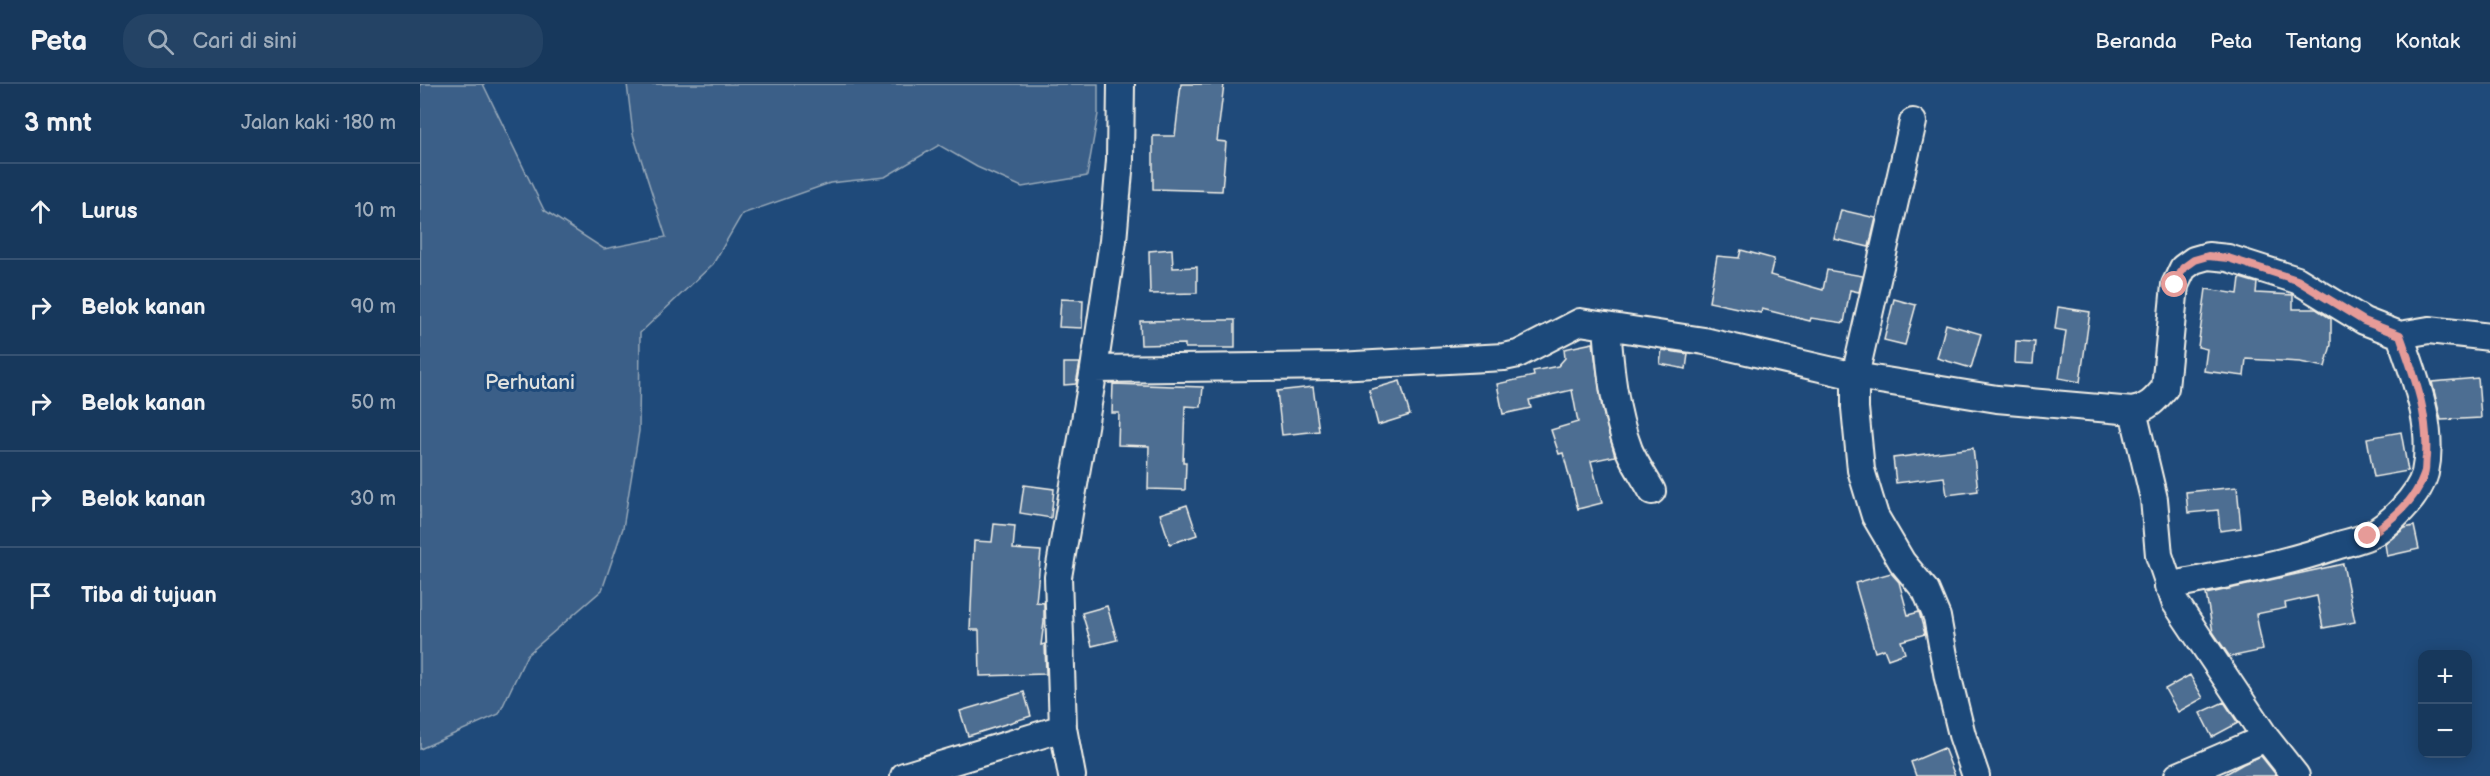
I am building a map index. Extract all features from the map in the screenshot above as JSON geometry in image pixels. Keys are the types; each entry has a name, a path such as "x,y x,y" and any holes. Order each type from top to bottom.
{"street":[{"path":"1072,776 1064,728 1058,577 1094,369 1113,241 1120,160 1121,84"},
{"path":"1913,122 1855,376 1855,408 1861,470 1875,516 1902,562 1926,591 1936,617 1962,735 1976,776"},
{"path":"1094,369 1337,366 1504,357 1518,354 1580,322 1704,341 1855,376 1997,399 2133,411 2143,409 2155,401 2165,388 2175,285 2183,268 2208,256 2228,258 2297,280 2364,321 2400,335 2429,330 2490,337"},
{"path":"1607,326 1610,371 1623,429 1629,451 1652,491"},
{"path":"2168,586 2307,556 2368,536 2391,520 2404,506 2424,474 2427,434 2418,386 2400,335"},
{"path":"2133,411 2154,499 2159,555 2168,586 2185,620 2266,738 2296,776"},
{"path":"904,776 1064,728"},
{"path":"2178,776 2266,738"}],"green space":[{"name":"Perhutani","path":"420,84 483,84 544,210 604,249 666,237 633,134 627,84 1098,84 1098,114 1087,176 1022,187 977,167 939,145 885,177 830,183 742,214 713,264 640,333 639,431 623,528 602,590 527,655 499,714 420,749"}],"building":[{"path":"1181,84 1224,84 1217,141 1226,142 1222,191 1153,189 1153,136 1175,136"},
{"path":"1841,210 1876,218 1869,247 1834,239"},
{"path":"1172,249 1173,268 1197,267 1197,293 1150,294 1149,251"},
{"path":"1741,250 1774,259 1770,275 1823,290 1827,270 1863,276 1859,292 1850,290 1844,323 1811,318 1810,321 1762,309 1761,313 1709,302 1717,256 1739,258"},
{"path":"2240,278 2257,283 2256,293 2293,295 2293,309 2316,309 2331,319 2331,345 2325,367 2300,362 2246,359 2244,376 2204,371 2207,349 2198,347 2206,289 2238,294"},
{"path":"1061,299 1083,300 1082,328 1059,327"},
{"path":"1894,299 1916,305 1905,345 1884,340"},
{"path":"2058,307 2090,312 2080,382 2059,378 2066,331 2055,329"},
{"path":"1235,320 1235,348 1185,348 1185,344 1141,345 1140,321"},
{"path":"1946,324 1981,334 1971,368 1937,358"},
{"path":"2016,341 2035,342 2033,364 2015,363"},
{"path":"1593,343 1602,408 1615,456 1591,461 1602,503 1578,509 1563,453 1559,454 1551,430 1578,422 1572,390 1529,400 1531,408 1503,414 1497,384 1534,376 1533,371 1558,366 1565,358 1564,349"},
{"path":"1662,350 1688,354 1686,369 1660,364"},
{"path":"1064,363 1080,363 1076,384 1064,385"},
{"path":"2478,378 2481,418 2441,420 2432,382"},
{"path":"1400,381 1410,415 1378,425 1369,390"},
{"path":"1113,384 1203,387 1201,407 1185,406 1183,462 1186,462 1185,490 1148,489 1149,446 1118,445 1119,413 1112,413"},
{"path":"1313,387 1319,431 1282,435 1277,391"},
{"path":"2401,432 2408,471 2374,477 2367,438"},
{"path":"1973,448 1978,491 1947,495 1944,477 1896,483 1893,458"},
{"path":"1024,485 1054,489 1051,518 1020,513"},
{"path":"2237,487 2241,528 2220,531 2218,510 2188,513 2186,492"},
{"path":"1187,505 1197,535 1170,544 1160,514"},
{"path":"994,524 1015,526 1013,549 1041,551 1036,602 1044,603 1041,645 1045,644 1046,674 980,676 979,630 970,630 974,541 992,542"},
{"path":"2414,526 2419,549 2387,556 2385,544 2405,528"},
{"path":"2343,564 2355,622 2323,628 2317,596 2285,603 2286,608 2256,614 2263,650 2230,657 2213,632 2206,594"},
{"path":"1891,573 1899,582 1908,615 1919,612 1925,634 1901,641 1905,653 1888,659 1884,649 1875,652 1855,583"},
{"path":"1107,606 1117,640 1092,646 1082,613"},
{"path":"2190,675 2203,698 2178,712 2165,689"},
{"path":"1024,692 1031,716 968,736 960,711"},
{"path":"2224,702 2238,723 2212,737 2200,713"},
{"path":"1944,748 1955,776 1916,776 1911,762"},
{"path":"2261,756 2277,776 2222,776 2243,764"}],"route":[{"path":"2175,285 2183,268 2194,260 2208,256 2228,258 2297,280 2342,305 2364,321 2400,335 2418,386 2427,434 2424,474 2411,499 2391,520 2368,536"}]}
